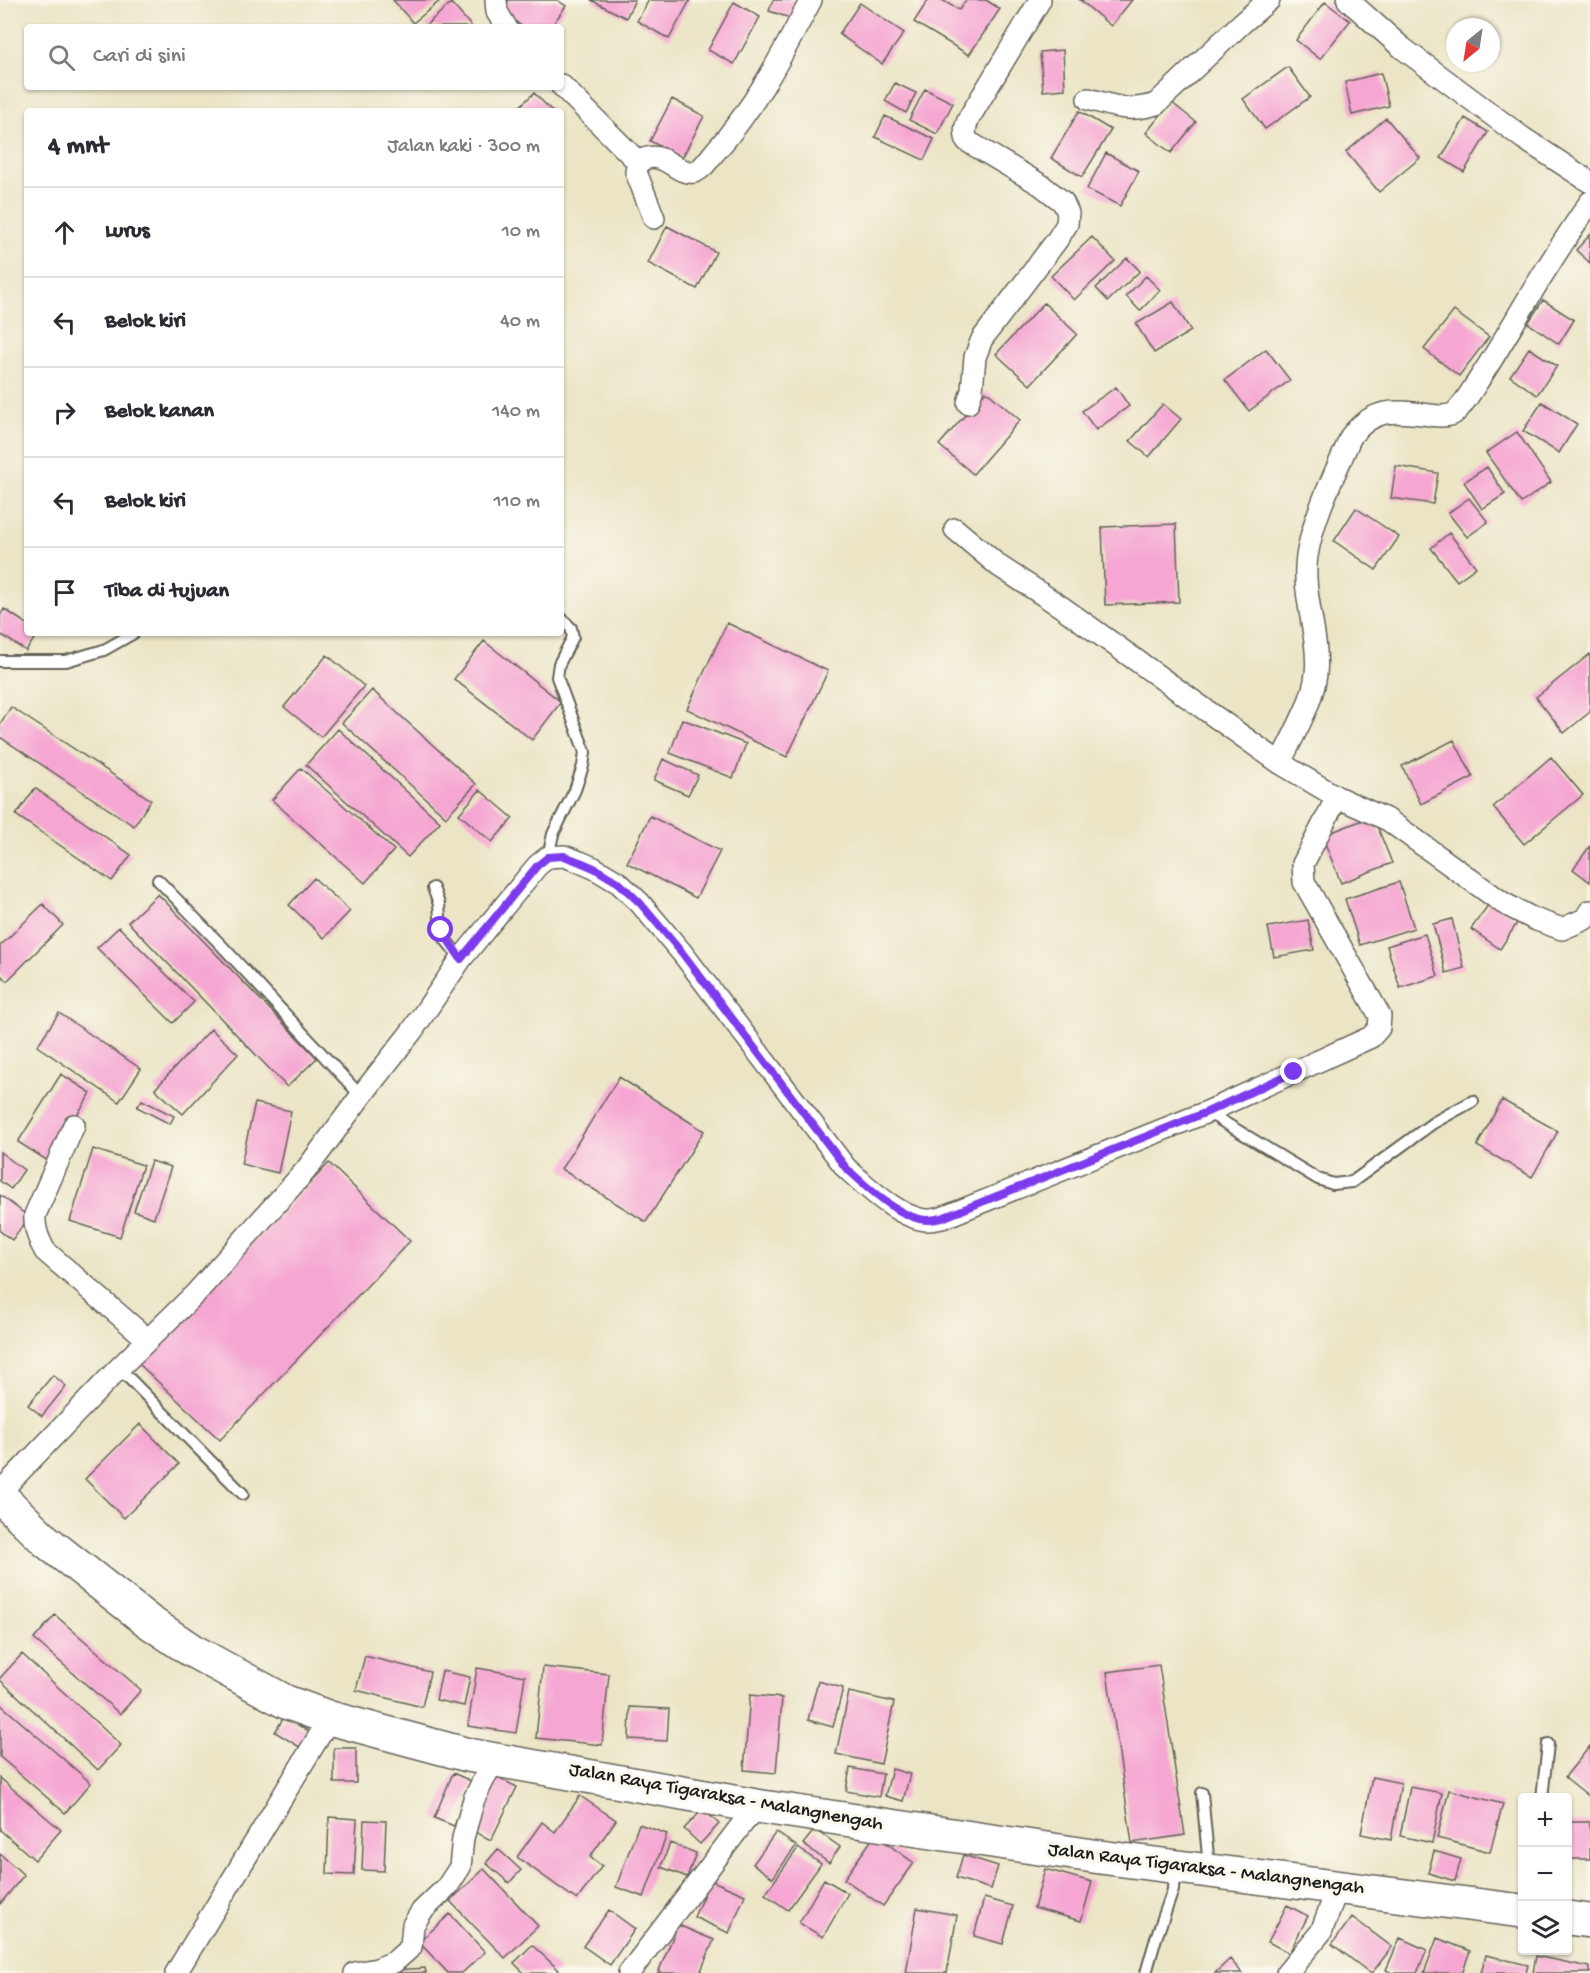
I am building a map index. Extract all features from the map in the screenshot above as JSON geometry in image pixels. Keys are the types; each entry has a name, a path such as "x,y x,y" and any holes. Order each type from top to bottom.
{"main road":[{"name":"Jalan Raya Tigaraksa - Malangnengah","path":"0,1494 46,1541 190,1650 286,1702 330,1718 468,1755 756,1806 1088,1855 1518,1910"},
{"path":"1572,1919 1590,1921"}],"street":[{"path":"496,0 497,12 504,24"},
{"path":"638,162 654,157 686,171 695,172 702,167 734,130 770,77 811,0"},
{"path":"968,403 972,390 975,357 982,339 1057,240 1068,220 1068,209 1063,202 1041,185 967,141 965,134 969,118 1040,0"},
{"path":"1088,99 1126,109 1139,109 1156,104 1269,0"},
{"path":"1348,0 1410,54 1522,138 1590,182"},
{"path":"564,88 638,162"},
{"path":"638,162 636,172 654,218"},
{"path":"1280,763 1309,700 1317,672 1308,592 1307,558 1316,519 1351,436 1360,424 1372,416 1386,412 1399,411 1443,416 1453,414 1466,399 1541,276 1590,202"},
{"path":"955,529 999,566 1063,608 1280,763 1337,797 1388,820 1503,903 1534,919 1562,929 1585,919 1590,911"},
{"path":"0,1494 147,1339 196,1293 306,1170 412,1031 461,959 537,866 548,857 564,856 594,868 619,883 640,903 683,954 846,1168 871,1191 892,1206 926,1220 942,1218 1207,1112 1371,1037 1379,1028 1380,1017 1304,882 1303,864 1337,797"},
{"path":"75,1125 35,1215 34,1225 37,1235 45,1251 147,1339"},
{"path":"176,1973 330,1718"},
{"path":"355,1973 377,1969 394,1962 411,1947 413,1925 417,1918 447,1887 460,1867 463,1838 474,1799 494,1759"},
{"path":"628,1973 756,1806"},
{"path":"1287,1973 1321,1932 1338,1887"}],"lane":[{"path":"548,857 552,834 574,790 585,752 556,677 559,664 573,637 571,628 564,621"},
{"path":"0,661 66,661 104,650 129,636"},
{"path":"159,880 361,1096"},
{"path":"433,888 439,903 441,930 461,959"},
{"path":"1207,1112 1318,1179 1333,1184 1352,1182 1433,1123 1473,1101"},
{"path":"119,1368 243,1494"},
{"path":"1542,1793 1548,1744"},
{"path":"1202,1793 1209,1870"},
{"path":"1146,1973 1155,1938 1173,1890 1174,1865"}],"building":[{"path":"393,0 441,0 413,23"},
{"path":"509,0 557,0 566,6 553,24 519,24 501,11"},
{"path":"591,0 635,0 626,18"},
{"path":"649,0 690,0 669,39 637,21"},
{"path":"773,0 799,0 793,19 769,11"},
{"path":"928,0 942,0 959,10 966,0 986,0 1000,9 969,55 914,22"},
{"path":"1080,0 1132,0 1111,26"},
{"path":"734,2 760,17 734,64 708,50"},
{"path":"1325,2 1350,21 1320,59 1296,40"},
{"path":"451,3 469,24 427,24"},
{"path":"860,3 904,33 882,64 839,34"},
{"path":"1063,50 1065,89 1043,91 1040,52"},
{"path":"1288,67 1310,97 1265,129 1243,99"},
{"path":"1381,73 1389,106 1352,115 1345,82"},
{"path":"895,83 916,93 906,113 885,101"},
{"path":"925,89 953,103 937,134 909,120"},
{"path":"534,93 549,108 518,108"},
{"path":"672,99 704,116 682,158 650,141"},
{"path":"1171,102 1196,122 1171,153 1146,133"},
{"path":"1079,111 1111,130 1082,177 1051,158"},
{"path":"885,116 934,139 924,160 875,137"},
{"path":"1386,118 1420,158 1379,192 1346,152"},
{"path":"1465,118 1488,132 1464,172 1441,158"},
{"path":"1106,153 1139,171 1120,206 1087,189"},
{"path":"667,226 716,252 697,289 648,263"},
{"path":"1590,235 1590,263 1576,250"},
{"path":"1092,237 1115,261 1074,300 1051,276"},
{"path":"1127,258 1140,271 1108,301 1096,288"},
{"path":"1146,276 1160,290 1140,311 1126,296"},
{"path":"1543,300 1574,320 1559,344 1528,323"},
{"path":"1173,302 1191,331 1154,353 1136,324"},
{"path":"1044,303 1077,334 1030,385 996,354"},
{"path":"1454,311 1489,337 1459,376 1424,349"},
{"path":"1529,348 1557,366 1537,395 1510,376"},
{"path":"1266,349 1290,380 1249,411 1225,380"},
{"path":"1116,387 1129,406 1096,430 1082,411"},
{"path":"986,391 1020,420 973,474 939,445"},
{"path":"1542,402 1577,424 1559,453 1523,431"},
{"path":"1163,404 1181,419 1149,457 1130,441"},
{"path":"1517,432 1551,482 1521,503 1486,453"},
{"path":"1396,466 1438,473 1433,504 1391,498"},
{"path":"1487,467 1505,494 1482,509 1464,482"},
{"path":"1469,498 1488,522 1467,537 1448,513"},
{"path":"1356,508 1399,537 1376,570 1334,541"},
{"path":"1176,524 1179,602 1105,605 1102,527"},
{"path":"1449,533 1476,567 1457,581 1431,548"},
{"path":"4,609 24,622 24,636 36,636 26,651 0,634 0,616"},
{"path":"727,623 828,671 787,757 687,709"},
{"path":"484,641 561,702 532,740 454,679"},
{"path":"1590,654 1590,712 1564,733 1536,697"},
{"path":"327,655 364,686 321,737 284,707"},
{"path":"372,690 476,784 446,817 342,723"},
{"path":"11,707 151,800 134,826 0,737 0,724"},
{"path":"682,719 746,744 733,778 670,753"},
{"path":"338,729 440,822 408,857 306,765"},
{"path":"1454,740 1473,777 1421,804 1402,766"},
{"path":"1551,757 1583,795 1524,844 1493,807"},
{"path":"663,759 698,775 688,795 654,780"},
{"path":"301,768 394,850 365,883 272,800"},
{"path":"35,788 131,855 112,881 16,815"},
{"path":"480,790 513,818 492,842 459,814"},
{"path":"650,816 720,851 696,898 627,863"},
{"path":"1373,816 1392,863 1341,883 1322,836"},
{"path":"1590,846 1590,882 1573,869"},
{"path":"314,878 350,911 324,938 289,905"},
{"path":"1399,882 1414,928 1360,945 1345,899"},
{"path":"158,894 317,1058 287,1087 128,922"},
{"path":"1491,901 1519,920 1500,949 1471,929"},
{"path":"43,904 63,925 7,981 0,974 0,946"},
{"path":"1452,919 1464,968 1446,973 1433,924"},
{"path":"1308,920 1314,950 1274,957 1268,927"},
{"path":"119,927 194,1002 173,1023 97,948"},
{"path":"1425,934 1438,976 1400,988 1387,946"},
{"path":"59,1013 141,1069 119,1102 37,1046"},
{"path":"211,1029 238,1054 183,1114 155,1089"},
{"path":"61,1074 91,1093 48,1161 18,1142"},
{"path":"619,1077 704,1131 646,1222 561,1169"},
{"path":"142,1100 174,1116 170,1124 137,1107"},
{"path":"1502,1100 1558,1131 1532,1177 1477,1146"},
{"path":"255,1103 291,1111 278,1173 241,1164"},
{"path":"93,1149 143,1165 120,1237 70,1221"},
{"path":"0,1152 24,1170 11,1189 0,1181"},
{"path":"151,1161 171,1167 154,1218 134,1211"},
{"path":"329,1163 410,1241 220,1440 138,1363"},
{"path":"0,1195 29,1217 12,1240 0,1231"},
{"path":"53,1375 66,1386 42,1416 28,1405"},
{"path":"140,1424 179,1464 124,1518 85,1479"},
{"path":"55,1615 141,1690 120,1714 34,1639"},
{"path":"22,1654 121,1745 98,1770 0,1680"},
{"path":"365,1656 430,1672 422,1707 356,1690"},
{"path":"1159,1665 1185,1835 1132,1843 1107,1672"},
{"path":"543,1667 609,1674 602,1745 536,1738"},
{"path":"477,1668 525,1676 516,1733 468,1726"},
{"path":"442,1671 470,1677 464,1706 436,1700"},
{"path":"818,1681 843,1688 833,1727 808,1720"},
{"path":"849,1692 894,1702 881,1764 836,1754"},
{"path":"750,1695 782,1698 776,1773 744,1770"},
{"path":"0,1704 91,1783 65,1813 0,1757"},
{"path":"630,1707 669,1709 667,1741 629,1739"},
{"path":"284,1717 315,1735 306,1751 275,1732"},
{"path":"1590,1746 1590,1797 1565,1777"},
{"path":"334,1748 356,1748 356,1783 334,1783"},
{"path":"850,1768 883,1774 879,1797 846,1791"},
{"path":"892,1769 910,1774 903,1801 885,1796"},
{"path":"453,1773 473,1782 454,1826 434,1818"},
{"path":"495,1776 517,1787 491,1840 469,1829"},
{"path":"1372,1777 1401,1783 1391,1840 1361,1834"},
{"path":"0,1778 61,1830 35,1860 0,1830"},
{"path":"1410,1787 1442,1793 1432,1843 1400,1836"},
{"path":"1449,1790 1503,1804 1490,1852 1437,1838"},
{"path":"580,1796 616,1820 590,1857 602,1866 577,1900 517,1857 542,1822 555,1832"},
{"path":"703,1809 719,1824 700,1844 684,1829"},
{"path":"329,1817 357,1819 354,1875 327,1874"},
{"path":"364,1820 386,1821 384,1871 362,1870"},
{"path":"1572,1822 1590,1822 1590,1859 1572,1859"},
{"path":"639,1824 667,1834 644,1897 616,1887"},
{"path":"815,1829 840,1847 829,1863 803,1844"},
{"path":"776,1832 796,1846 773,1878 753,1864"},
{"path":"875,1835 914,1863 883,1906 844,1879"},
{"path":"670,1843 696,1853 687,1877 661,1867"},
{"path":"798,1848 821,1864 788,1910 765,1894"},
{"path":"498,1849 521,1870 509,1883 486,1863"},
{"path":"1434,1851 1461,1859 1455,1881 1428,1873"},
{"path":"0,1854 24,1875 0,1904"},
{"path":"963,1855 998,1866 991,1889 956,1878"},
{"path":"484,1869 538,1926 505,1958 450,1901"},
{"path":"1045,1869 1092,1882 1081,1921 1034,1908"},
{"path":"824,1879 848,1893 823,1937 799,1923"},
{"path":"710,1880 745,1895 729,1933 694,1917"},
{"path":"984,1898 1013,1906 1003,1944 974,1936"},
{"path":"1287,1905 1308,1916 1289,1953 1268,1942"},
{"path":"917,1908 957,1915 947,1973 906,1973"},
{"path":"609,1910 635,1929 610,1965 583,1946"},
{"path":"450,1914 485,1952 462,1973 448,1973 419,1942"},
{"path":"1352,1917 1392,1947 1372,1973 1332,1944"},
{"path":"678,1925 714,1940 700,1973 658,1973"},
{"path":"1400,1938 1427,1950 1417,1973 1392,1973 1386,1970"},
{"path":"1437,1938 1470,1951 1462,1973 1424,1973"},
{"path":"532,1945 559,1970 556,1973 524,1973 514,1963"},
{"path":"1486,1955 1528,1965 1526,1973 1481,1973"},
{"path":"1536,1956 1590,1967 1590,1973 1533,1973"},
{"path":"1230,1959 1242,1973 1215,1973"},
{"path":"425,1968 426,1973 379,1973 379,1971"}],"route":[{"path":"441,930 461,959 537,866 548,857 564,856 594,868 619,883 640,903 683,954 846,1168 871,1191 892,1206 926,1220 942,1218 1207,1112 1294,1072"}]}
